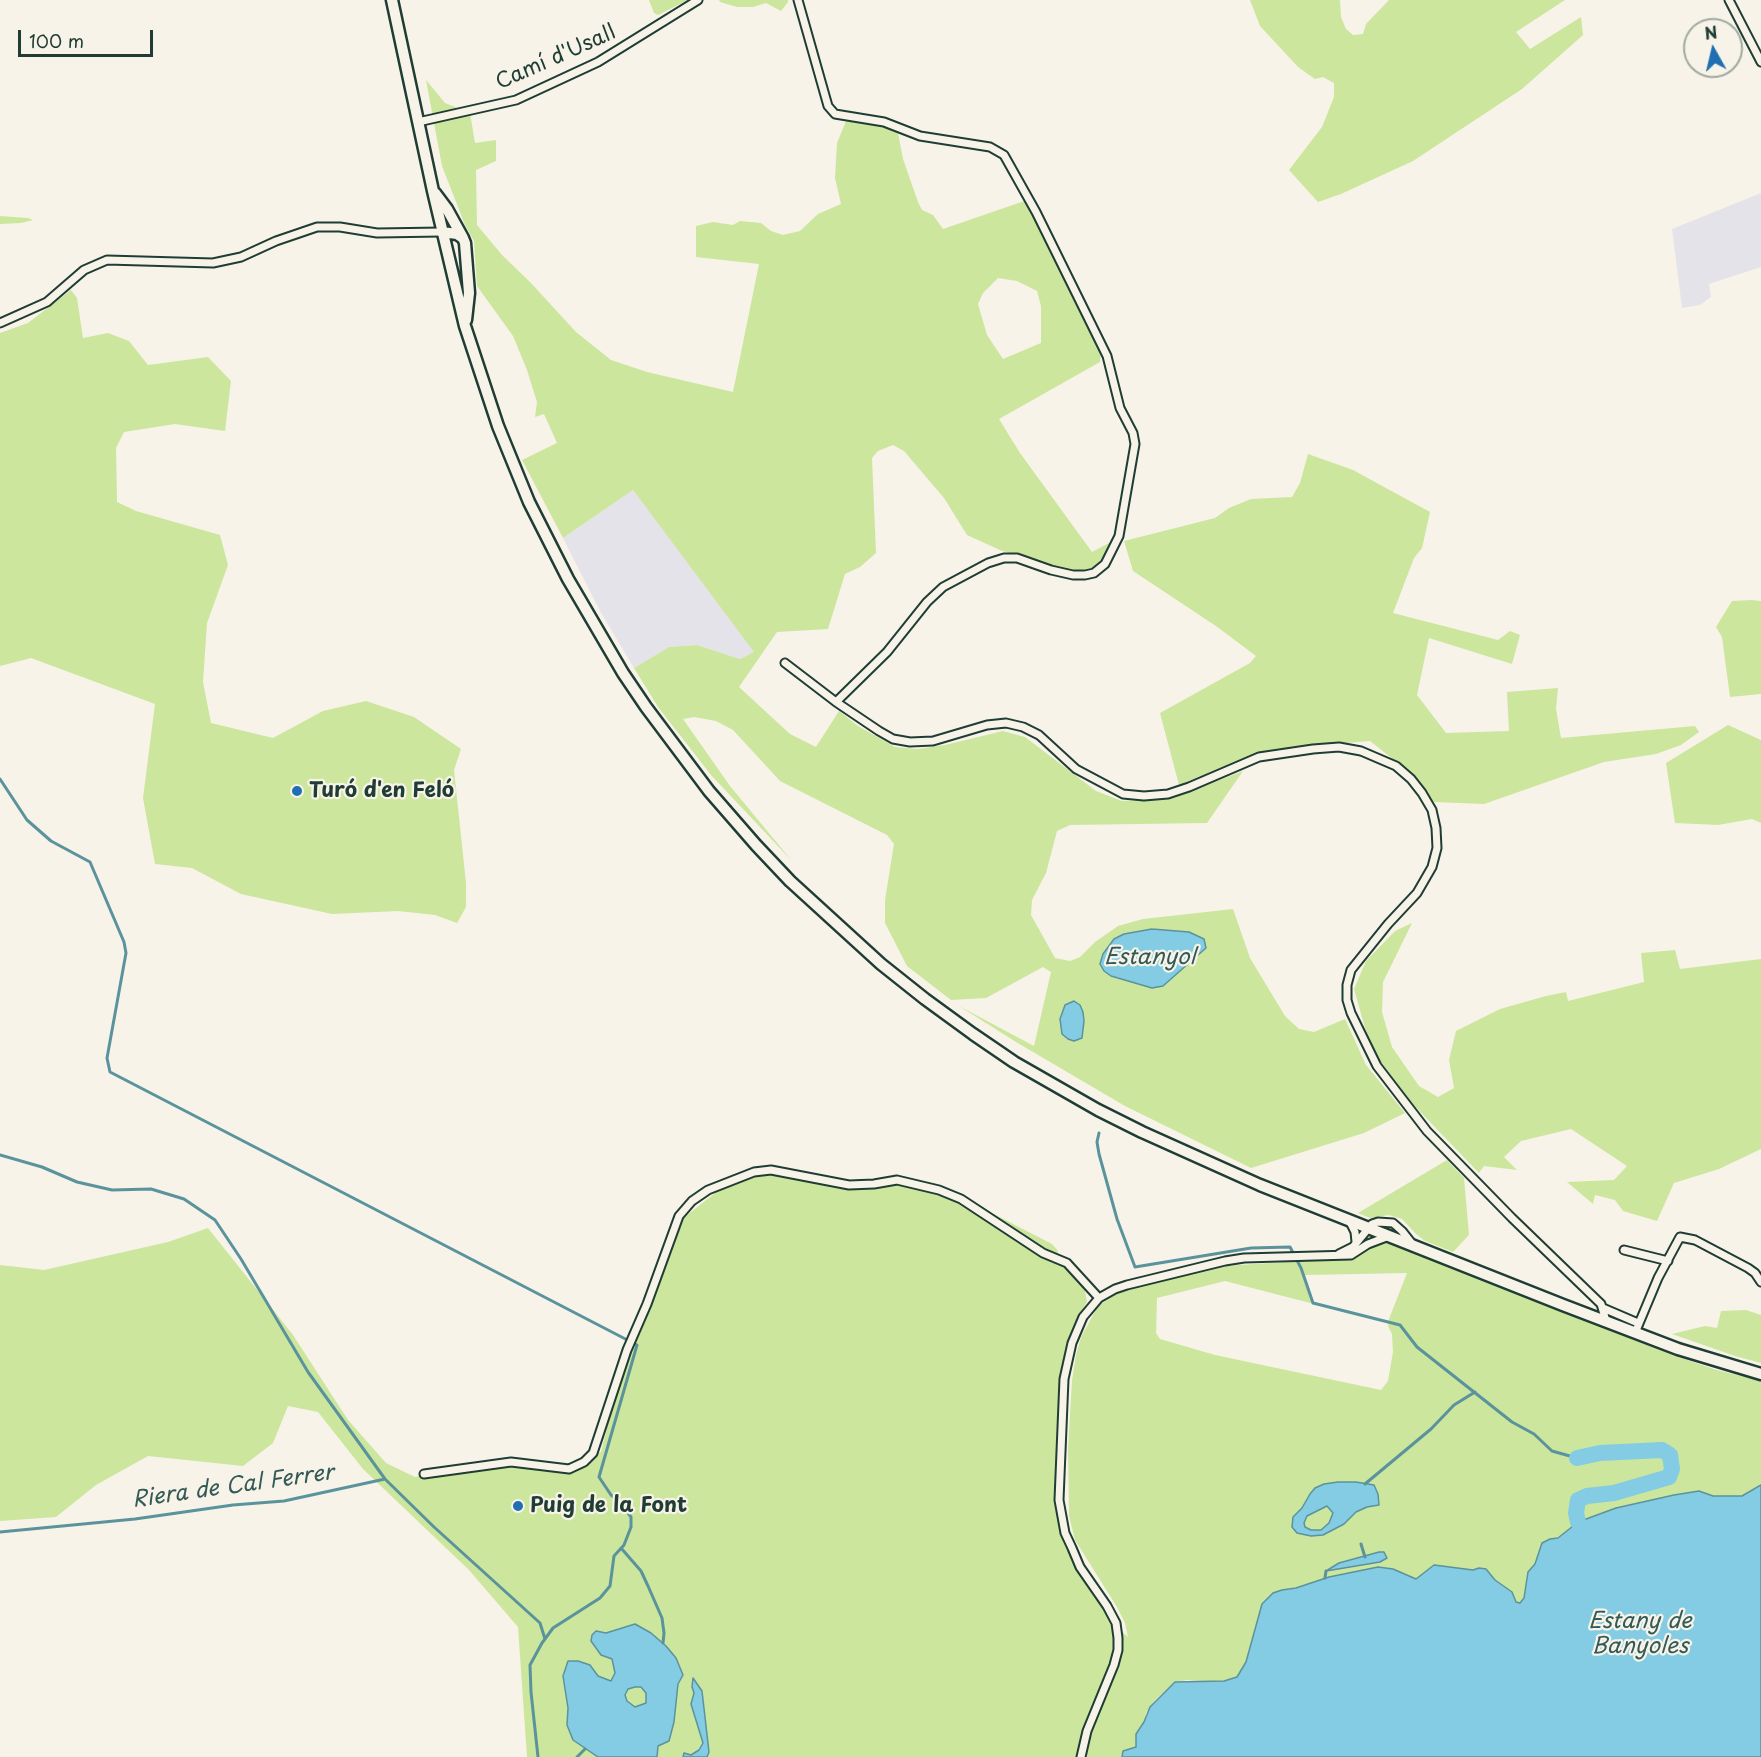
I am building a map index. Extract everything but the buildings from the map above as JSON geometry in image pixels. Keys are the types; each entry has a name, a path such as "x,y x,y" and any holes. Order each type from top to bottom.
{"main road":[{"path":"392,0 442,232 465,326 498,426 529,502 592,623 623,673 717,800 790,881 847,934 908,985 1014,1062 1098,1110 1260,1185 1606,1322 1636,1328 1719,1363 1761,1374"},
{"path":"433,191 447,208 465,243 469,293 465,326"},
{"path":"442,232 457,234 463,238"}],"street":[{"name":"Camí d'Usall","path":"418,122 516,100 598,62 698,0"},
{"path":"798,0 828,106 835,114 884,122 920,136 990,147 1004,156 1036,212 1107,356 1120,408 1133,433 1135,444 1119,536 1105,564 1094,573 1085,575 1051,570 1017,558 1005,558 988,563 943,587 927,602 887,652 836,702"},
{"path":"1729,0 1761,62"},
{"path":"0,323 48,302 84,270 107,260 213,263 241,257 317,227 340,226 377,233 442,232"},
{"path":"785,663 836,702 893,739 910,742 933,741 987,725 1006,723 1023,727 1039,735 1076,769 1123,794 1144,796 1168,794 1259,757 1312,749 1339,747 1361,750 1396,766 1417,786 1432,810 1437,848 1432,867 1417,893 1388,924 1351,970 1347,985 1347,1000 1377,1066 1426,1131 1603,1308 1636,1328 1680,1237 1695,1240 1758,1270 1761,1282"},
{"path":"423,1474 511,1462 569,1469 584,1462 593,1453 627,1350 679,1216 692,1201 708,1190 753,1172 771,1170 849,1185 897,1180 939,1190 961,1199 1043,1253 1067,1263 1099,1298"},
{"path":"1349,1220 1356,1242"},
{"path":"1337,1255 1353,1247 1369,1228 1378,1222 1393,1223 1414,1245"},
{"path":"1368,1244 1369,1228"},
{"path":"1081,1757 1087,1731 1112,1672 1118,1650 1116,1623 1080,1567 1065,1533 1059,1500 1064,1379 1072,1343 1083,1317 1099,1298 1127,1285 1244,1258 1351,1255 1368,1244 1390,1236"},
{"path":"1624,1250 1668,1261"},
{"path":"1589,1315 1595,1299"},
{"path":"1603,1308 1606,1322"}],"shaded area":[{"path":"1761,193 1761,267 1709,284 1711,297 1700,305 1682,308 1672,229"},
{"path":"633,490 755,652 740,659 697,645 669,647 634,668 600,611 563,538"}],"green space":[{"path":"649,0 688,0 658,15 654,13"},
{"path":"719,0 788,0 788,2 781,11 766,3 753,7 737,7"},
{"path":"1250,0 1340,0 1341,17 1346,29 1353,35 1363,34 1366,24 1389,0 1565,0 1516,32 1530,49 1581,17 1583,35 1522,89 1413,161 1318,202 1289,170 1322,127 1334,97 1334,83 1323,77 1315,79 1298,67 1260,26"},
{"path":"426,80 445,103 470,113 475,143 496,140 496,161 476,170 477,225 502,255 576,332 611,360 647,372 733,392 759,264 696,257 696,226 713,222 733,225 740,221 761,223 771,231 783,235 800,231 818,214 841,204 835,178 837,143 846,121 883,127 898,133 903,159 918,202 922,210 933,215 943,229 1033,198 1102,344 1100,362 999,419 1020,453 1092,552 1111,542 1104,557 1092,568 1077,571 1047,565 1000,550 967,535 944,498 904,451 893,445 878,451 872,458 876,553 860,567 845,574 828,629 777,632 739,687 790,734 816,747 839,711 858,726 895,747 917,749 945,745 1003,731 1025,737 1096,791 1122,801 1174,798 1243,771 1207,823 1070,825 1057,831 1046,873 1032,900 1031,915 1055,958 1070,961 1080,957 1095,942 1118,926 1143,919 1233,909 1250,958 1285,1016 1299,1029 1314,1032 1345,1019 1366,1065 1405,1113 1364,1133 1251,1168 1125,1106 959,1006 1034,1046 1051,972 1043,967 986,998 951,1000 907,966 885,923 885,900 894,844 887,835 780,781 733,730 716,721 694,717 683,719 730,786 792,861 711,775 658,707 634,668 669,647 697,645 740,659 754,652 633,490 563,538 522,460 557,443 544,414 535,417 537,402 513,336 477,286 474,241 465,225 442,166","holes":["998,278 1017,281 1037,291 1041,306 1041,343 1003,359 987,335 978,304 983,293"]},
{"path":"0,216 28,218 33,220 0,224"},
{"path":"71,290 77,298 83,338 108,333 129,341 148,365 208,357 231,381 225,431 175,424 124,432 116,448 117,502 136,511 220,535 228,565 207,623 203,682 211,723 273,738 323,711 366,701 414,717 461,749 454,770 466,883 466,907 457,923 435,915 398,911 332,914 241,894 192,868 155,864 143,798 155,704 31,658 0,666 0,333 28,323"},
{"path":"1308,454 1353,470 1430,512 1422,548 1414,558 1393,613 1498,640 1510,631 1520,635 1512,664 1429,638 1417,695 1446,733 1509,731 1507,692 1558,688 1556,709 1561,738 1695,726 1699,732 1681,745 1656,754 1604,762 1484,804 1434,802 1408,771 1370,741 1276,749 1250,755 1179,785 1160,713 1250,663 1256,656 1216,626 1133,571 1124,541 1215,518 1229,508 1251,499 1292,497 1300,483"},
{"path":"1732,601 1761,601 1761,694 1730,697 1722,637 1716,627"},
{"path":"1728,725 1761,740 1761,823 1752,819 1718,825 1675,823 1666,763"},
{"path":"1412,923 1383,982 1382,1012 1392,1047 1419,1086 1438,1097 1454,1088 1449,1060 1456,1031 1500,1009 1566,992 1568,1001 1644,982 1641,953 1675,950 1680,969 1761,959 1761,1149 1719,1169 1674,1183 1657,1221 1623,1211 1615,1200 1595,1195 1593,1204 1567,1182 1614,1180 1627,1166 1571,1129 1521,1141 1504,1157 1517,1170 1484,1166 1479,1173 1406,1097 1376,1055 1365,1028 1354,989 1366,961 1395,931"},
{"path":"1447,1160 1464,1178 1469,1235 1453,1252 1425,1241 1402,1219 1389,1215 1370,1218 1358,1213"},
{"path":"766,1173 819,1176 865,1182 907,1182 951,1194 984,1209 1052,1244 1058,1251 1056,1261 1070,1271 1085,1291 1087,1302 1078,1315 1067,1341 1059,1379 1057,1514 1061,1535 1079,1570 1113,1623 1128,1637 1125,1623 1117,1607 1075,1540 1069,1516 1068,1449 1076,1355 1081,1337 1098,1306 1113,1296 1129,1289 1223,1266 1350,1258 1378,1243 1387,1242 1675,1356 1761,1381 1761,1493 1524,1607 1256,1651 1235,1684 1187,1680 1175,1682 1155,1700 1146,1713 1141,1757 527,1757 518,1627 469,1570 363,1469 318,1412 288,1406 273,1443 243,1466 148,1456 96,1485 56,1517 0,1521 0,1265 44,1270 168,1242 208,1228 293,1335 348,1420 386,1463 415,1477 439,1471 467,1471 526,1464 578,1467 601,1452 628,1351 682,1219 719,1190 744,1179","holes":["1407,1273 1388,1326 1392,1334 1393,1352 1388,1381 1381,1390 1215,1355 1160,1339 1156,1333 1157,1298 1225,1281 1314,1304 1305,1275"]},
{"path":"1746,1310 1761,1315 1761,1363 1672,1334 1705,1326 1717,1328 1721,1311"}],"water":[{"name":"Estanyol","path":"1152,929 1189,932 1204,939 1206,948 1163,986 1152,988 1111,976 1104,971 1100,964 1103,954 1114,939 1124,934"},
{"name":"Estanyol","path":"1074,1001 1080,1005 1084,1021 1082,1038 1074,1041 1062,1034 1060,1019 1065,1005"},
{"path":"1356,1482 1374,1485 1379,1505 1356,1512 1344,1524 1323,1535 1311,1536 1297,1533 1292,1527 1293,1517 1315,1488 1324,1484","holes":["1327,1506 1333,1513 1329,1523 1321,1530 1311,1530 1305,1527 1307,1516"]},
{"name":"Estany de Banyoles","path":"1761,1485 1761,1757 1122,1757 1123,1751 1136,1747 1136,1734 1150,1707 1175,1682 1224,1681 1237,1677 1246,1662 1262,1604 1273,1593 1329,1577 1378,1567 1393,1569 1416,1579 1434,1565 1473,1570 1486,1569 1495,1580 1512,1592 1516,1602 1520,1603 1524,1598 1528,1572 1535,1564 1542,1543 1558,1538 1578,1522 1616,1508 1674,1495 1699,1491 1713,1496 1742,1496"},
{"path":"1384,1552 1387,1558 1380,1562 1326,1571 1339,1563"},
{"path":"635,1624 651,1633 666,1646 676,1658 683,1675 678,1684 674,1722 669,1741 658,1746 657,1757 598,1757 573,1740 567,1725 568,1708 563,1676 568,1661 578,1661 590,1665 598,1676 611,1681 615,1673 612,1659 601,1655 591,1641 596,1631 606,1633","holes":["641,1687 646,1693 646,1703 635,1707 627,1701 625,1695 628,1689"]},
{"path":"693,1678 702,1691 709,1752 707,1757 683,1757 684,1753 691,1755 699,1750 703,1743 691,1704 694,1693"}],"waterway":[{"path":"0,779 27,820 51,841 90,862 124,942 126,953 107,1058 110,1072 637,1345 599,1477 611,1495 620,1502 631,1517 631,1527 624,1545 614,1556 610,1586 600,1598 553,1628 530,1665 538,1757"},
{"path":"1099,1133 1097,1142 1099,1154 1117,1219 1135,1267 1251,1248 1290,1247 1301,1268 1313,1303 1400,1325 1417,1347 1512,1422 1534,1434 1552,1451 1577,1458"},
{"path":"0,1155 42,1167 77,1182 112,1190 151,1189 184,1199 215,1220 241,1259 308,1372 385,1479"},
{"path":"1365,1484 1431,1429 1454,1405 1475,1392"},
{"path":"1577,1458 1600,1453 1662,1450 1670,1455 1672,1469 1669,1477 1614,1493 1587,1496 1578,1500 1576,1513 1578,1522"},
{"name":"Riera de Cal Ferrer","path":"0,1532 284,1501 385,1479 434,1527 540,1623 545,1639"},
{"path":"1361,1544 1365,1557"},
{"path":"621,1548 641,1571 648,1586 662,1618 663,1643"},
{"path":"1325,1578 1326,1571"},
{"path":"577,1757 585,1749"}],"place":[{"name":"Turó d'en Feló","path":"297,791"},
{"name":"Puig de la Font","path":"518,1506"}]}
